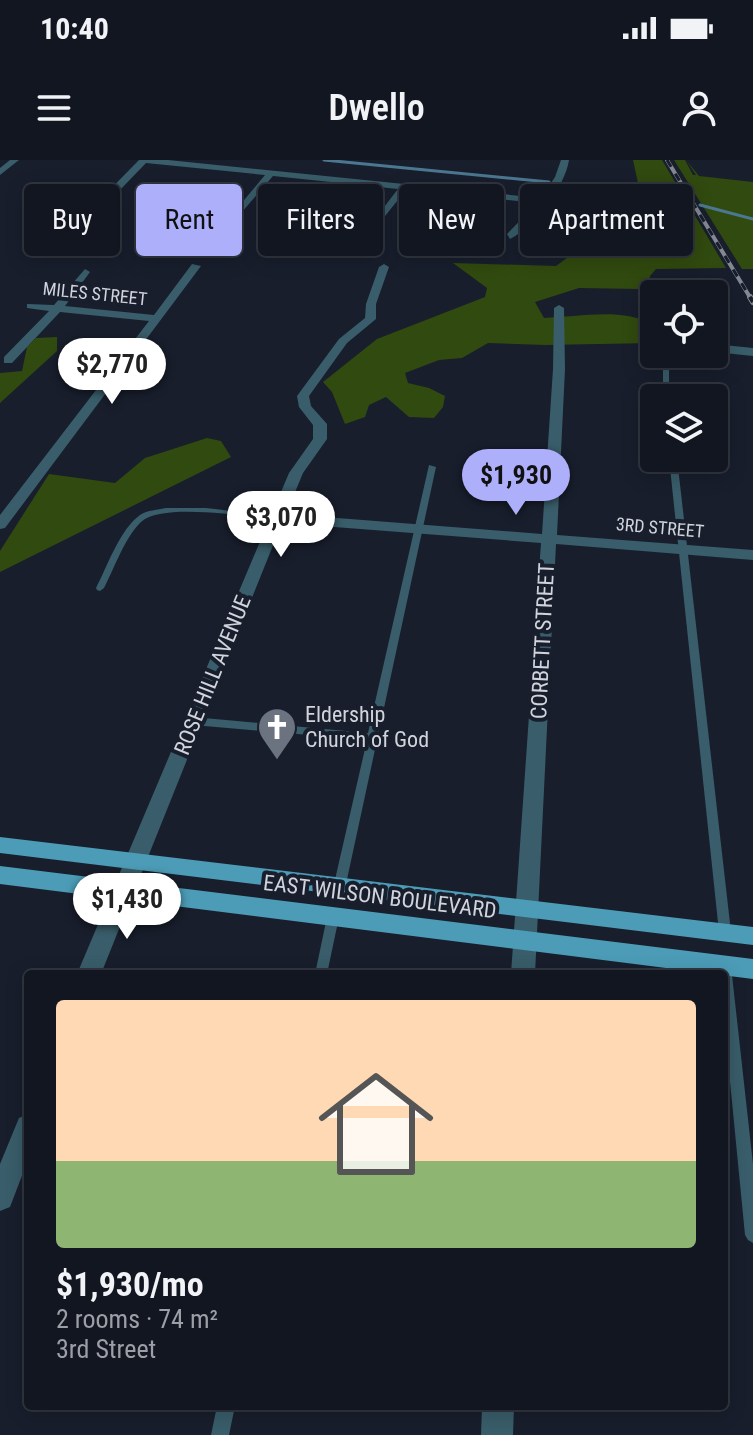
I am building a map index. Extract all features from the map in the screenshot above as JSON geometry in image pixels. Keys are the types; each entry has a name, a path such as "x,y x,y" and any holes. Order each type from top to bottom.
{"main road":[{"name":"EAST WILSON BOULEVARD","path":"0,845 526,906 753,936"},
{"name":"EAST WILSON BOULEVARD","path":"0,875 753,969"}],"street":[{"path":"0,172 15,160"},
{"path":"120,184 144,160 399,186"},
{"path":"555,184 564,173 565,160"},
{"path":"242,208 271,173"},
{"path":"383,215 399,194"},
{"path":"510,236 520,229"},
{"path":"0,525 196,266"},
{"name":"ROSE HILL AVENUE","path":"91,970 296,473 320,439 320,424 305,407 303,396 343,341 370,319 371,304 384,267"},
{"path":"8,360 57,309 85,272"},
{"name":"MILES STREET","path":"31,306 155,318"},
{"name":"CORBETT STREET","path":"523,970 559,369 559,308"},
{"path":"728,349 753,352"},
{"name":"3RD STREET","path":"277,518 753,555"},
{"path":"0,1197 24,1137"},
{"path":"497,1435 498,1410"}],"lane":[{"path":"340,884 432,467"},
{"path":"675,472 725,932"},
{"path":"100,588 134,527 148,513 167,510 277,518"},
{"path":"193,721 373,737"},
{"path":"322,970 333,917"},
{"path":"725,966 725,970"},
{"path":"728,995 753,1235"},
{"path":"220,1435 225,1410"}],"green space":[{"path":"633,160 662,160 676,184 638,184"},
{"path":"674,160 685,160 693,175 696,175 686,160 699,176 753,182 753,269 742,269 693,190 693,184 689,184"},
{"path":"693,212 726,268 656,269 649,280 640,280 639,289 579,288 535,302 544,318 600,314 640,319 640,343 488,343 462,358 439,360 405,373 408,383 445,396 443,407 434,418 409,417 386,397 369,405 365,417 345,424 332,392 323,382 377,339 485,297 487,288 453,263 556,266 569,256 693,256"},
{"path":"57,337 57,351 0,403 0,373 22,371 27,347 36,338"},
{"path":"207,438 221,441 231,457 0,572 0,551 49,474 115,483 145,458"}],"waterway":[{"path":"324,160 549,182"},
{"path":"700,205 753,219"}],"railway":[{"path":"667,160 751,299"},
{"path":"750,297 753,302"}],"place":[{"name":"Eldership Church of God","path":"277,761"}]}
